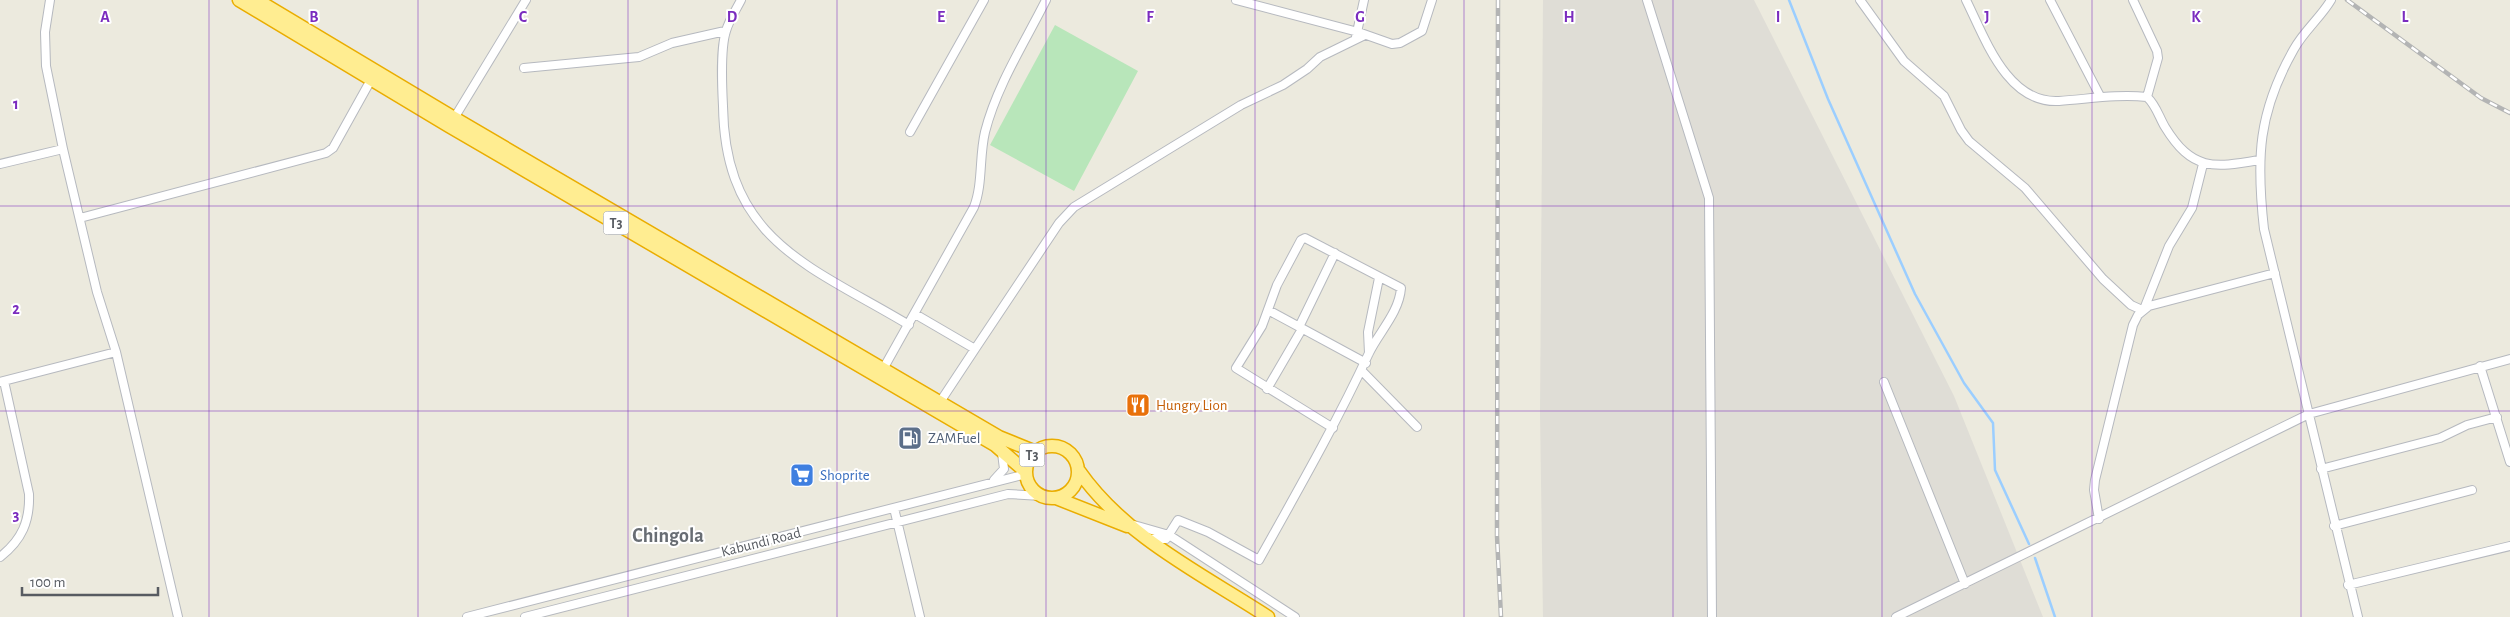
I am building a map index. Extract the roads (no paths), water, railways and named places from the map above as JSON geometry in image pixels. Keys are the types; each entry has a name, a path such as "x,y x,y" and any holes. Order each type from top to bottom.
{"highway":[{"name":"T3","path":"239,0 373,76 881,373 1002,451 1026,473 1032,490 1041,496 1056,498 1129,526"},
{"name":"T3","path":"257,0 373,76"},
{"name":"T3","path":"881,373 940,402 999,437 1036,452"},
{"name":"T3","path":"1026,473 1029,461 1036,452 1043,447 1059,446 1073,455 1079,471 1089,486 1129,526 1268,617"},
{"path":"1056,498 1065,495 1073,489 1078,481 1079,471"}],"street":[{"path":"50,0 45,32 46,66 63,149 97,292 116,352 178,617"},
{"path":"451,122 526,0"},
{"path":"741,0 726,31 722,76 723,132 730,167 737,188 756,222 779,246 804,263 909,325"},
{"path":"910,132 984,0"},
{"path":"881,373 974,208 978,197 985,132 993,108 1046,0"},
{"path":"1236,0 1392,44 1414,37 1423,29 1432,0"},
{"path":"940,402 1059,223 1074,207 1241,105 1283,84 1307,69 1320,57 1354,40 1362,34 1364,0"},
{"path":"1647,0 1709,198 1712,617"},
{"path":"1860,0 1904,60 1944,96 1961,130 1969,141 2025,188 2103,279 2131,305 2143,310 2208,289 2275,273"},
{"path":"1966,0 1994,55 2021,89 2033,96 2046,100 2100,96 2147,97"},
{"path":"2050,0 2100,96"},
{"path":"2133,0 2158,51 2158,58 2147,97 2180,148 2189,157 2203,164 2227,165 2259,160"},
{"path":"2331,0 2295,47 2277,82 2267,108 2261,133 2259,160 2264,229 2310,414 2348,585 2358,617"},
{"path":"524,68 639,58 672,43 726,31"},
{"path":"80,218 326,154 333,148 373,76"},
{"path":"0,164 63,149"},
{"path":"2099,519 2094,490 2095,480 2133,325 2143,310 2170,246 2192,208 2203,164"},
{"path":"1147,539 1166,539 1178,520 1208,532 1259,560 1333,428 1369,353 1390,319 1400,292 1398,286 1379,278 1310,238 1301,240 1277,285 1262,326 1236,368 1267,389 1333,428"},
{"path":"1267,389 1300,328 1335,253"},
{"path":"1369,353 1368,332 1379,278"},
{"path":"1268,310 1366,362"},
{"path":"915,314 975,349"},
{"path":"0,557 18,539 26,525 30,510 30,494 2,381 116,352"},
{"path":"1896,617 2310,414 2510,359"},
{"path":"2480,366 2510,461"},
{"path":"1362,371 1418,428"},
{"path":"1884,382 1965,584"},
{"path":"2321,469 2440,438 2467,425 2497,417"},
{"path":"992,481 1004,469 1002,451"},
{"name":"Kabundi Road","path":"467,617 1026,473"},
{"path":"2334,526 2472,490"},
{"name":"Kabundi Road","path":"525,617 1008,494 1041,496"},
{"path":"894,508 920,617"},
{"path":"1129,526 1169,535 1295,617"},
{"path":"2348,585 2510,546"},
{"path":"601,583 604,597"}],"waterway":[{"path":"1789,0 1828,99 1915,294 1964,383 1993,423 1995,470 2029,544"},
{"path":"2035,558 2055,617"}],"railway":[{"path":"1498,0 1497,536 1501,617"},
{"path":"2347,0 2481,98 2510,113"}],"place":[{"name":"Hungry Lion","path":"1138,405"},
{"name":"ZAMFuel","path":"910,438"},
{"name":"Shoprite","path":"802,475"}],"district":[{"name":"Chingola","path":"668,535"}]}
